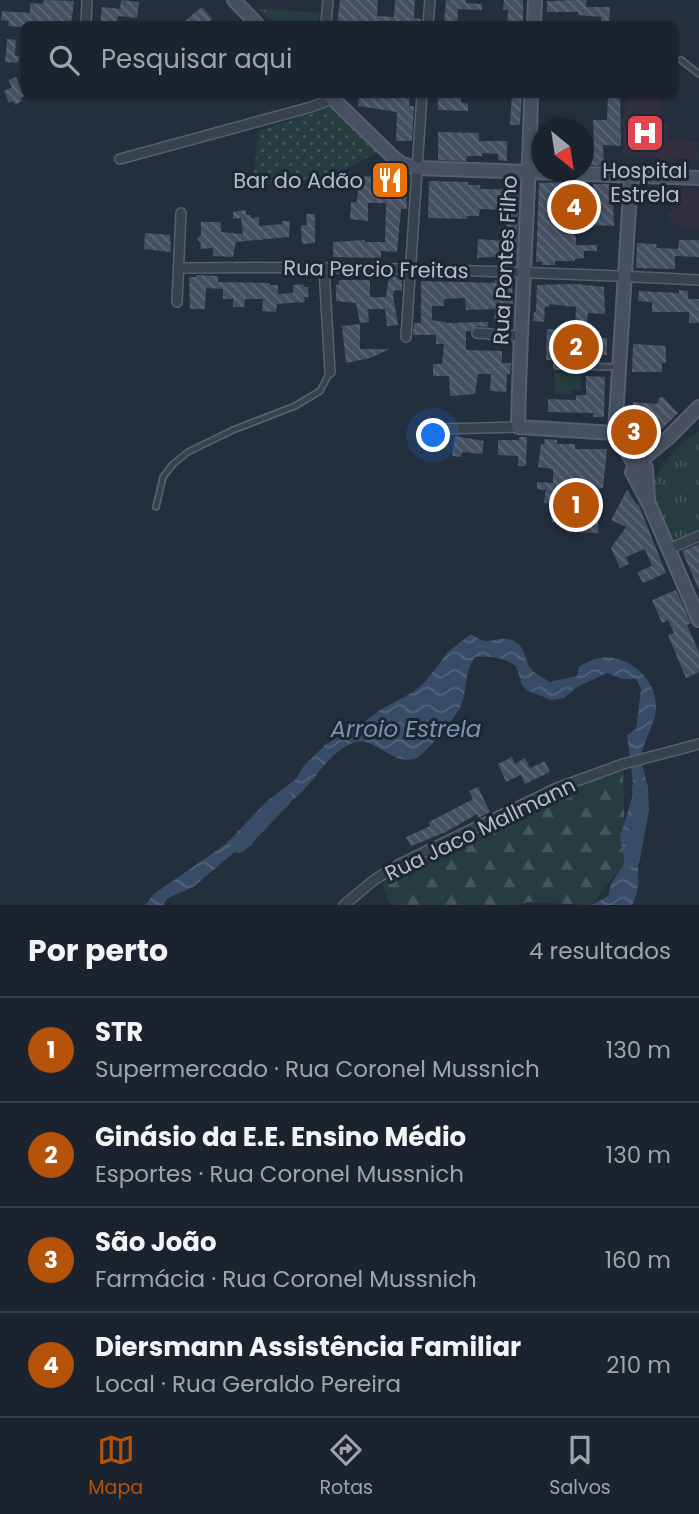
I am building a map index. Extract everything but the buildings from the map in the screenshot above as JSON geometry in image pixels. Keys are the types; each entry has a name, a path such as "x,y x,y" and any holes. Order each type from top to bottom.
{"main road":[{"path":"234,0 254,21"},
{"path":"534,21 535,0"},
{"path":"331,98 394,158 402,164 416,168 699,178"},
{"name":"Rua Pontes Filho","path":"517,427 519,336 530,173 531,98"},
{"path":"631,177 615,433 640,469 650,506 699,620"},
{"path":"640,469 699,407"},
{"path":"517,427 615,433"},
{"path":"640,469 650,452 670,437"},
{"path":"625,451 636,455 650,452"}],"street":[{"path":"86,21 88,0"},
{"path":"326,21 328,0"},
{"path":"428,21 430,0"},
{"path":"120,159 312,107 328,98"},
{"path":"406,337 422,98"},
{"path":"177,302 181,213"},
{"name":"Rua Percio Freitas","path":"179,268 524,271 699,280"},
{"path":"324,268 330,372"},
{"path":"477,333 519,336"},
{"path":"440,429 517,427"},
{"path":"669,550 699,536"},
{"name":"Rua Jaco Mallmann","path":"344,905 374,880 398,865 557,788 623,764 699,744"}],"lane":[{"path":"681,60 699,74"},
{"path":"557,366 618,367"},
{"path":"156,507 163,477 173,464 188,452 233,430 295,406 320,391 330,372"}],"shaded area":[{"name":"Hospital Estrela","path":"626,98 661,100 659,122 668,123 667,140 699,142 698,160 675,158 674,163 659,162 659,158 622,155 624,126 620,125 620,119 624,119"},
{"path":"679,190 699,191 699,229 679,228 679,224 673,223 668,215 675,208 679,208"}],"green space":[{"path":"259,9 320,13 319,21 272,21"},
{"path":"330,104 377,152 333,176 253,186 258,131 318,111"},
{"path":"554,372 581,373 581,390 572,390 571,395 554,394"},
{"path":"699,431 699,531 672,543 655,508 652,488 667,460"},
{"path":"623,764 625,862 592,905 527,902 519,905 390,905 380,877 557,788"}],"water":[{"name":"Arroio Estrela","path":"471,634 484,641 514,641 523,650 531,669 549,682 577,676 579,667 606,657 631,664 651,685 656,713 642,753 647,791 634,822 638,880 632,905 592,905 608,896 611,884 625,862 620,837 634,791 627,735 636,729 641,689 636,679 622,679 607,673 577,687 564,698 552,700 528,691 522,685 516,666 511,663 501,659 475,657 469,669 460,708 418,757 401,759 369,743 353,743 328,761 295,798 252,821 255,840 251,846 236,851 193,887 168,898 163,905 145,905 154,894 226,844 266,802 297,778 303,767 326,744 340,736 351,725 363,723 413,692 425,682 449,651"}],"waterway":[{"name":"Arroio Estrela","path":"632,859 641,809 640,788"},
{"name":"Arroio Estrela","path":"239,845 284,798"}],"place":[{"name":"Hospital Estrela","path":"645,133"},
{"name":"Bar do Adão","path":"390,180"},
{"name":"Diersmann Assistência Familiar","path":"574,207"},
{"name":"Ginásio da E.E. Ensino Médio","path":"576,347"},
{"name":"São João","path":"634,432"},
{"name":"STR","path":"576,505"}]}
